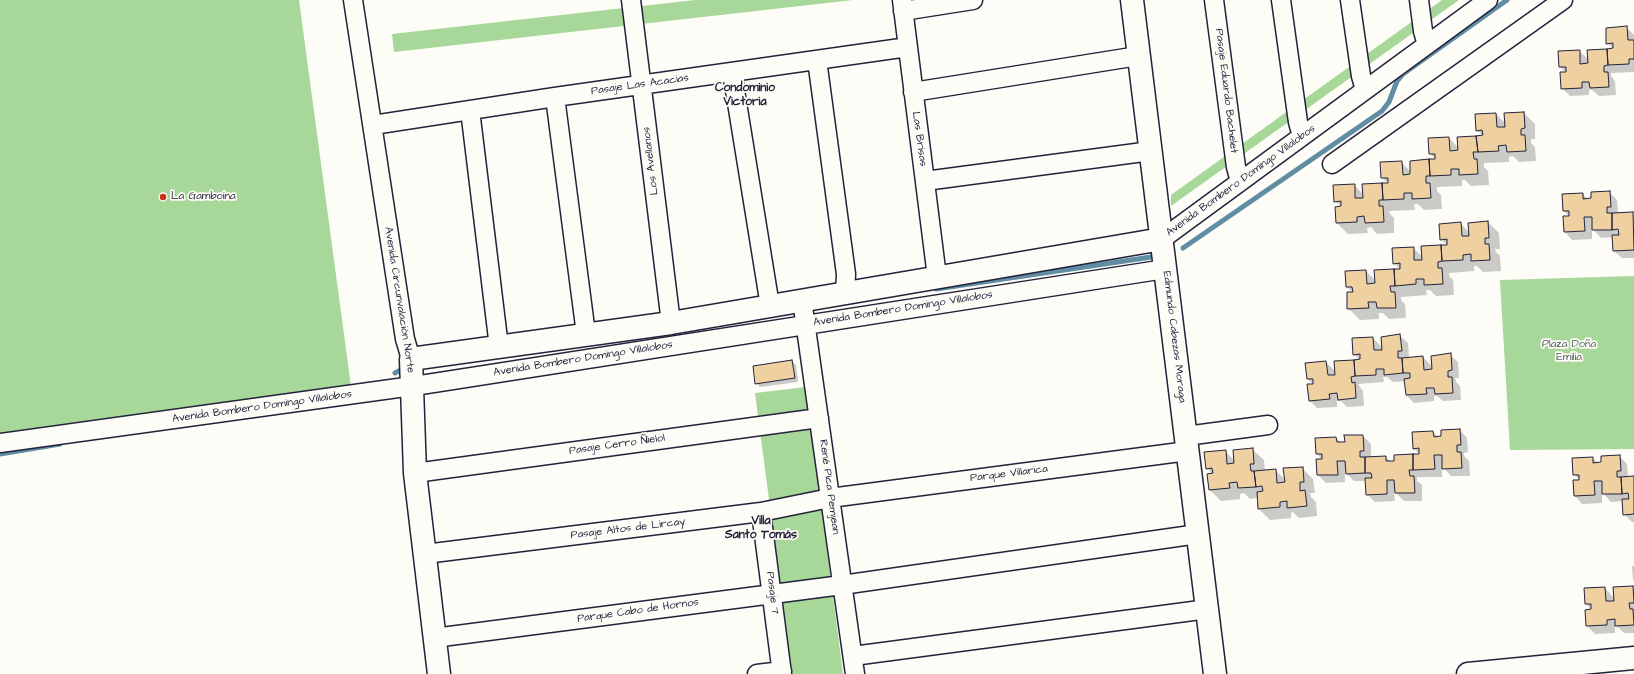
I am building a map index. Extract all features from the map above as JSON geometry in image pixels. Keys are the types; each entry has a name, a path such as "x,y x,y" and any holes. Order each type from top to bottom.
{"street":[{"name":"Avenida Circunvalación Norte","path":"353,0 405,339 410,359 416,473 439,674"},
{"name":"Los Avellanos","path":"631,0 671,323"},
{"path":"902,6 973,0"},
{"name":"Edmundo Cabezas Moraga","path":"1132,0 1215,674"},
{"name":"Pasaje Eduardo Bachelet","path":"1214,0 1236,167 1240,182"},
{"path":"1281,0 1298,122 1302,136"},
{"path":"1350,0 1361,76 1365,90"},
{"path":"1418,0 1427,45"},
{"name":"Avenida Bombero Domingo Villalobos","path":"410,359 671,323 1162,239 1488,0"},
{"path":"1332,164 1564,0"},
{"name":"Las Brisas","path":"902,6 937,277"},
{"name":"Pasaje Las Acacias","path":"373,125 554,97 642,86 908,47"},
{"path":"913,92 1138,56"},
{"path":"817,60 846,274 845,293"},
{"path":"732,72 770,306"},
{"path":"554,97 586,334"},
{"path":"470,110 495,326 500,347"},
{"path":"925,181 1151,150"},
{"name":"Avenida Bombero Domingo Villalobos","path":"0,443 411,386 1165,269"},
{"name":"René Pica Pemjean","path":"802,300 854,665"},
{"name":"Pasaje Cerro Ñielol","path":"416,473 819,418"},
{"name":"Parque Villarica","path":"830,498 1187,444 1268,424"},
{"name":"Pasaje Altos de Lircay","path":"425,554 761,512 830,498"},
{"name":"Pasaje 7","path":"761,512 782,672"},
{"name":"Parque Cabo de Hornos","path":"434,638 842,585 1198,534"},
{"path":"854,665 1208,609"},
{"path":"1468,674 1634,658"},
{"path":"757,674 782,672"}],"green space":[{"name":"La Gamboína","path":"0,0 299,0 352,394 0,438"},
{"path":"695,0 853,0 394,52 392,34"},
{"path":"1442,0 1459,0 1171,206 1171,195"},
{"name":"Plaza Doña Emilia","path":"1634,276 1634,449 1510,450 1500,280"},
{"path":"806,387 843,674 792,674 755,393"}],"building":[{"path":"1627,26 1628,40 1634,40 1634,59 1629,59 1629,64 1608,65 1607,49 1613,48 1613,43 1606,44 1606,28"},
{"path":"1607,49 1608,65 1604,66 1604,72 1608,72 1609,87 1590,88 1589,82 1582,82 1582,88 1561,89 1560,72 1566,72 1566,67 1559,67 1558,51 1580,50 1580,64 1588,63 1587,50"},
{"path":"1524,112 1525,128 1521,129 1521,135 1525,135 1526,151 1507,152 1506,145 1498,146 1499,151 1478,152 1476,136 1483,135 1482,130 1476,131 1475,114 1496,113 1497,127 1505,127 1504,113"},
{"path":"1476,136 1478,152 1473,152 1474,159 1477,159 1478,174 1459,175 1459,169 1451,169 1451,175 1430,176 1429,159 1435,159 1435,154 1429,154 1428,138 1449,137 1450,151 1458,150 1457,137"},
{"path":"1429,159 1430,176 1426,176 1426,183 1430,183 1431,198 1412,199 1412,193 1404,193 1404,199 1383,200 1382,183 1388,183 1388,178 1381,178 1380,162 1402,161 1403,175 1410,174 1410,161"},
{"path":"1382,183 1383,200 1379,200 1379,206 1383,206 1384,222 1365,223 1364,216 1357,217 1357,222 1336,223 1335,207 1341,206 1341,201 1334,202 1333,185 1355,184 1355,198 1363,198 1362,184"},
{"path":"1610,191 1611,207 1607,207 1607,213 1612,213 1612,230 1592,230 1592,217 1584,217 1585,231 1564,232 1563,216 1569,216 1569,211 1563,211 1562,194 1583,193 1583,199 1591,198 1591,192"},
{"path":"1633,212 1634,250 1613,251 1612,235 1619,235 1618,229 1612,230 1612,213"},
{"path":"1488,221 1489,238 1485,238 1485,244 1489,244 1490,260 1471,261 1471,254 1463,255 1463,260 1442,261 1441,245 1447,245 1447,239 1440,240 1439,224 1461,222 1462,236 1469,236 1468,223"},
{"path":"1441,245 1442,261 1438,262 1438,268 1442,268 1443,284 1424,285 1424,279 1416,279 1416,284 1395,286 1394,269 1400,269 1400,263 1393,264 1392,248 1414,247 1414,260 1422,260 1421,246"},
{"path":"1394,269 1395,286 1390,286 1391,292 1395,292 1396,308 1377,308 1376,302 1368,302 1369,308 1347,309 1347,292 1353,292 1352,287 1346,287 1345,271 1366,270 1367,284 1375,283 1374,270"},
{"path":"1400,334 1402,351 1398,351 1398,358 1402,358 1403,373 1384,375 1384,369 1376,369 1376,375 1355,376 1354,360 1360,359 1360,354 1353,355 1352,338 1373,337 1374,350 1382,350 1381,337"},
{"path":"1451,353 1452,370 1448,371 1448,377 1452,377 1453,393 1435,394 1434,388 1426,388 1427,394 1406,395 1404,379 1410,378 1410,373 1403,373 1402,358 1423,356 1424,370 1432,369 1431,356"},
{"path":"792,360 795,378 755,384 753,366"},
{"path":"1354,360 1355,376 1351,377 1352,383 1355,382 1356,398 1338,400 1337,393 1329,394 1330,399 1309,401 1307,384 1313,384 1313,379 1307,379 1305,363 1326,361 1328,375 1335,375 1334,361"},
{"path":"1460,429 1461,445 1457,445 1457,452 1461,452 1462,468 1442,469 1442,455 1434,455 1435,469 1413,470 1413,454 1419,454 1419,448 1413,449 1412,432 1433,431 1434,437 1441,436 1441,430"},
{"path":"1344,435 1363,435 1364,451 1360,451 1360,457 1365,457 1365,473 1346,474 1345,461 1337,461 1338,475 1317,475 1316,459 1322,459 1322,454 1316,454 1315,438 1336,437 1337,442 1345,442"},
{"path":"1253,448 1254,464 1250,464 1251,471 1254,471 1256,487 1238,488 1237,482 1229,483 1230,488 1209,490 1207,474 1213,473 1212,468 1206,469 1204,452 1226,450 1227,464 1234,463 1233,450"},
{"path":"1413,454 1413,470 1409,470 1410,476 1414,476 1415,493 1395,493 1394,480 1387,480 1387,494 1366,495 1365,478 1372,478 1371,473 1365,473 1365,457 1386,456 1386,461 1394,461 1394,455"},
{"path":"1620,455 1621,471 1617,471 1617,477 1621,477 1622,494 1602,494 1602,481 1594,481 1595,495 1574,496 1573,480 1579,480 1579,475 1573,475 1572,458 1593,457 1593,463 1601,462 1601,456"},
{"path":"1303,467 1304,482 1300,482 1300,491 1305,490 1307,506 1287,508 1287,501 1280,502 1280,507 1258,509 1257,492 1263,491 1262,486 1256,487 1254,471 1276,469 1277,483 1285,482 1283,468"},
{"path":"1634,476 1634,514 1623,515 1622,499 1629,499 1628,493 1622,494 1621,477"},
{"path":"1633,586 1634,603 1629,603 1630,609 1633,609 1634,625 1615,626 1615,619 1607,620 1607,625 1586,626 1585,610 1591,609 1591,604 1585,604 1584,588 1605,587 1606,601 1614,601 1613,587"}],"waterway":[{"path":"1183,248 1382,111 1389,102 1397,81 1403,74 1507,0"},
{"path":"936,289 1158,256"},
{"path":"395,373 406,367"},
{"path":"0,454 60,444"}],"place":[{"name":"La Gamboína","path":"163,197"}],"district":[{"name":"Condominio Victoria","path":"745,95"},
{"name":"Villa Santo Tomás","path":"761,528"}]}
